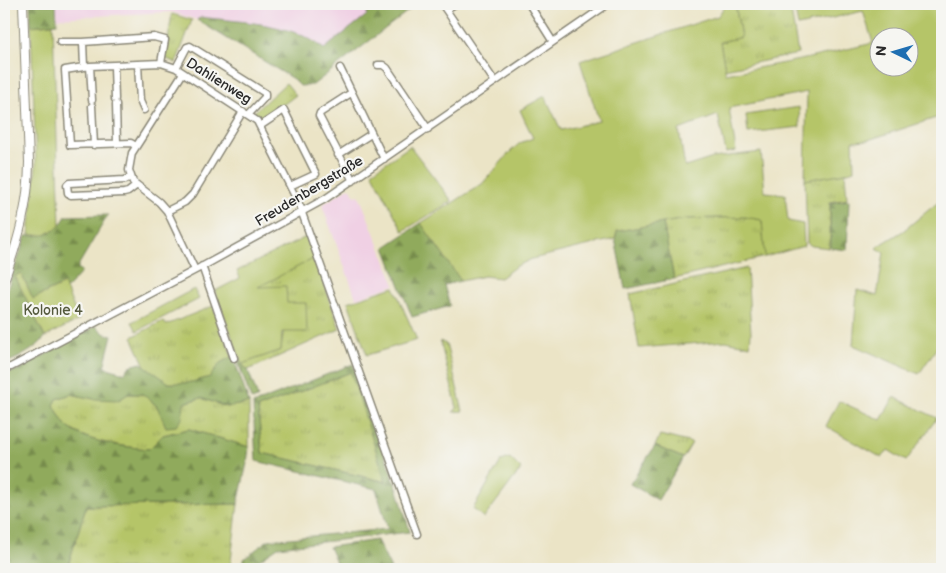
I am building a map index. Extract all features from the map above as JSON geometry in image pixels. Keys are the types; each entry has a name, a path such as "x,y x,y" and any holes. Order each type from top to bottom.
{"main road":[{"path":"4,281 22,225 28,187 29,162 23,4"}],"street":[{"path":"455,4 444,7 495,82"},
{"path":"529,4 553,42"},
{"name":"Freudenbergstraße","path":"4,368 11,367 302,212 353,181 608,4"},
{"path":"60,42 163,38 165,41 161,63"},
{"path":"83,42 92,103 94,145 131,143 136,146"},
{"path":"167,211 184,202 193,194 246,113 265,98 265,93 190,46 186,47 176,68"},
{"name":"Dahlienweg","path":"94,145 72,146 69,143 65,70 161,63 176,68 246,113 260,126 302,212 417,534"},
{"path":"138,64 140,101 144,110"},
{"path":"378,65 384,65 387,68 428,129"},
{"path":"114,66 118,143"},
{"path":"340,68 384,159"},
{"path":"183,73 136,146 129,163 131,177 136,185 159,202 167,211 196,270"},
{"path":"351,93 319,114 338,155 353,181"},
{"path":"260,126 284,110 316,174 290,186"},
{"path":"338,155 371,134"},
{"path":"131,177 125,180 68,183 68,193 71,195 124,193 136,185"},
{"path":"202,266 234,358"}],"shaded area":[{"path":"56,4 370,4 367,8 367,15 324,49 315,41 286,29 200,17 197,20 172,12 58,18"},
{"path":"350,187 355,196 359,195 395,285 356,298 322,205"}],"green space":[{"path":"30,4 56,4 57,23 31,26"},
{"path":"370,4 411,4 413,7 313,85 300,86 293,79 197,20 200,17 248,22 281,28 297,33 324,49 367,15 367,8"},
{"path":"726,4 735,4 741,37 720,42 726,74 805,59 868,44 868,78 918,78 918,28 868,28 863,11 798,26 794,6 805,4 942,4 942,116 868,140 853,141 854,170 805,180 807,92 729,108 736,151 726,153 718,115 679,130 685,167 713,158 761,152 765,192 785,194 788,221 803,224 804,246 765,257 762,220 745,217 685,219 617,231 615,239 532,259 515,267 500,278 484,276 461,281 421,223 482,184 511,151 520,143 533,138 520,110 545,96 561,130 599,121 580,61 718,16"},
{"path":"735,4 790,4 798,54 725,69 720,42 741,37"},
{"path":"172,14 192,20 176,63 165,58"},
{"path":"53,24 60,226 45,235 29,235 36,166 31,26"},
{"path":"286,83 296,95 262,121 254,112"},
{"path":"799,107 800,127 748,133 746,115"},
{"path":"410,146 452,201 403,231 372,172"},
{"path":"845,173 847,199 830,202 830,248 812,246 807,243 805,180"},
{"path":"942,199 942,340 919,374 853,345 857,290 877,296 884,252 877,247 903,231"},
{"path":"849,200 847,250 831,248 830,203"},
{"path":"108,215 78,266 82,272 66,289 63,284 33,299 21,273 15,276 45,337 38,345 26,353 4,363 4,298 26,236 49,233 58,227 66,216"},
{"path":"745,217 762,220 765,257 674,279 663,223 685,219"},
{"path":"421,223 461,281 444,285 450,306 412,317 385,247"},
{"path":"663,223 674,279 625,289 615,239 617,231"},
{"path":"308,236 315,258 258,287 286,286 287,303 306,303 307,332 282,332 281,350 242,364 215,291 240,278 237,271"},
{"path":"315,258 340,329 248,370 242,364 281,350 287,303 256,287"},
{"path":"747,268 750,346 726,341 639,348 630,294"},
{"name":"Kolonie 4","path":"21,273 33,299 64,284 79,320 45,337 15,276"},
{"path":"394,287 417,340 367,355 348,302"},
{"path":"194,289 199,299 137,331 132,322"},
{"path":"213,306 238,372 187,391 149,375 132,337 163,321 166,325"},
{"path":"96,326 105,334 112,335 104,367 124,373 130,366 141,363 169,383 188,383 210,377 220,363 233,356 249,403 227,407 201,398 184,403 182,419 176,426 166,427 157,406 143,394 128,394 119,400 94,399 71,394 57,399 54,405 69,428 97,441 149,449 163,435 189,429 249,447 238,504 86,506 67,569 4,569 4,375 20,369"},
{"path":"440,341 446,344 463,411 453,412 457,408"},
{"path":"240,359 243,366 248,370 258,397 253,400 238,362"},
{"path":"353,364 399,494 410,532 278,547 244,569 244,559 268,540 388,529 376,489 256,461 253,404","holes":["351,372 386,482 262,453 258,408"]},
{"path":"351,372 387,482 262,453 258,408"},
{"path":"71,394 94,399 128,394 143,394 157,406 184,403 201,398 227,407 249,403 249,447 189,429 163,435 149,449 97,441 69,428 54,405 57,399"},
{"path":"894,397 937,418 906,461 888,450 882,458 826,426 839,401 881,420"},
{"path":"660,435 692,443 683,458 655,446"},
{"path":"655,446 683,458 658,500 630,484"},
{"path":"510,458 521,469 484,518 473,509 501,461"},
{"path":"238,504 230,569 67,569 86,506"},
{"path":"377,540 391,569 339,569 329,547"}]}
